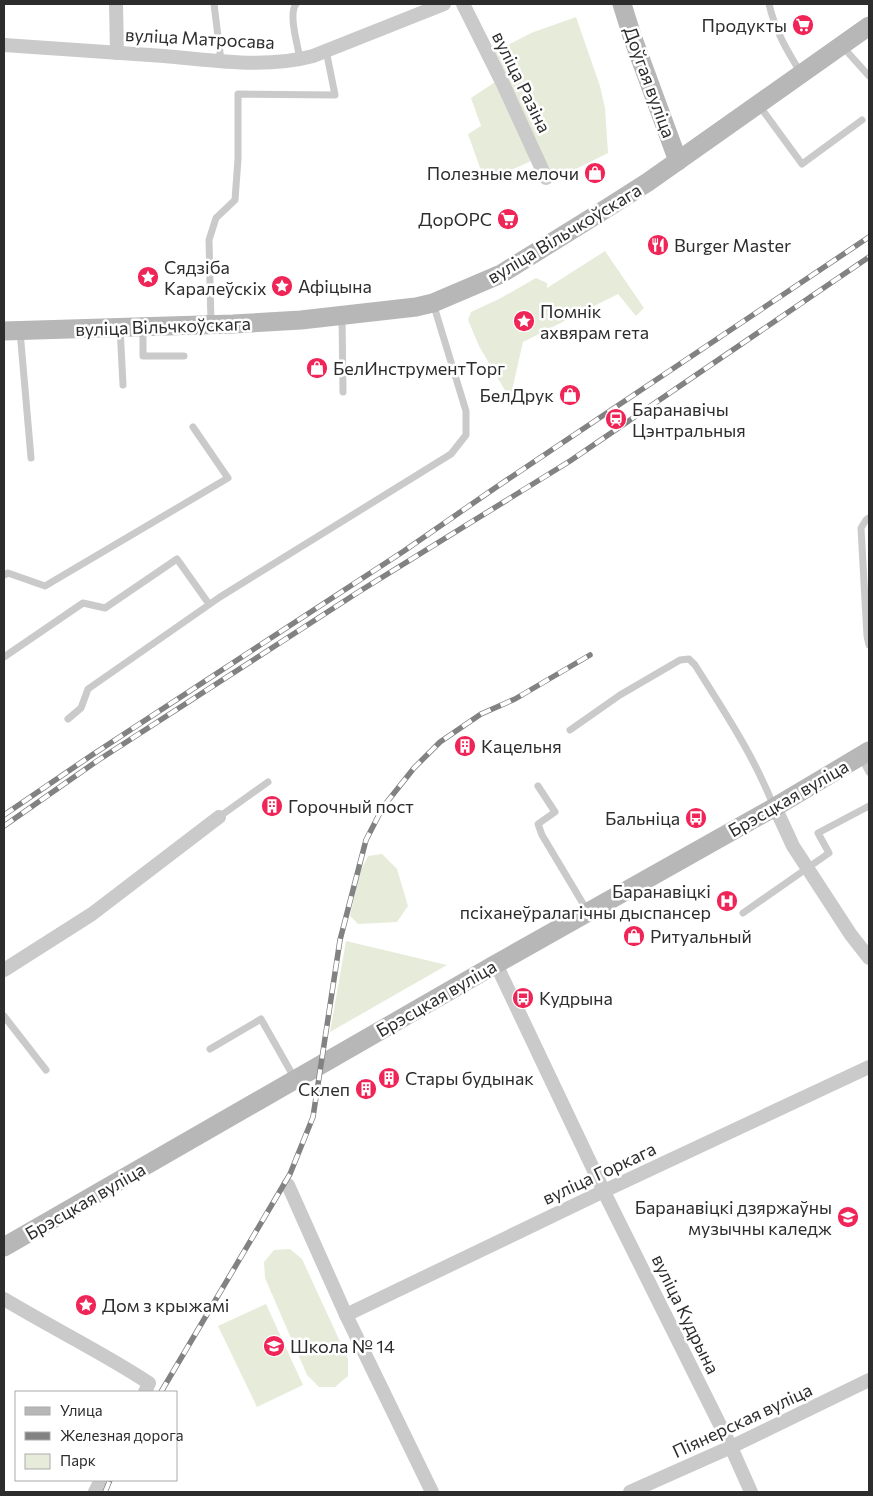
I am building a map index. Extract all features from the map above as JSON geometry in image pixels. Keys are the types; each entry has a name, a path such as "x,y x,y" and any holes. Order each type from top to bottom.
{"main road":[{"name":"Доўгая вуліца","path":"622,4 678,161"},
{"name":"вуліца Вільчкоўскага","path":"12,330 211,325 301,320 416,307 433,303 501,274 604,210 678,161 869,26"},
{"name":"Брэсцкая вуліца","path":"4,1247 588,912 774,807 866,760"}],"street":[{"path":"116,4 117,53"},
{"name":"вуліца Матросава","path":"4,45 268,63 300,59 444,4"},
{"name":"вуліца Разіна","path":"463,4 503,84 546,178"},
{"path":"774,807 788,838 851,935 869,958"},
{"path":"4,970 92,914 219,817"},
{"name":"вуліца Кудрына","path":"496,964 604,1191 731,1447 751,1492"},
{"name":"вуліца Горкага","path":"346,1315 604,1191 869,1068"},
{"path":"288,1185 346,1315 432,1492"},
{"path":"4,1299 149,1383 145,1391"},
{"name":"Піянерская вуліца","path":"630,1492 731,1447 869,1380"}],"lane":[{"path":"214,4 221,61"},
{"path":"296,4 293,7 294,28 300,59"},
{"path":"769,4 773,22 788,54 802,74"},
{"path":"842,45 869,76"},
{"path":"211,325 209,240 216,218 235,200 238,158 238,94 335,95 326,50"},
{"path":"758,104 802,164 862,120"},
{"path":"68,719 81,708 88,689 209,604 452,454 466,435 466,411 433,303"},
{"path":"342,315 344,392"},
{"path":"120,327 123,384"},
{"path":"143,327 143,356 184,356"},
{"path":"12,330 31,458"},
{"path":"4,575 8,573 45,586 228,478 193,427"},
{"path":"869,518 861,528 869,645"},
{"path":"4,657 83,603 105,608 177,560 209,604"},
{"path":"570,730 620,695 680,660 689,659 695,664 748,749 759,769 774,807"},
{"path":"219,817 268,782"},
{"path":"538,786 555,812 538,824 542,835 588,912"},
{"path":"743,913 829,853 818,833 869,806"},
{"path":"4,1016 46,1070"},
{"path":"210,1049 261,1019 296,1080"}],"green space":[{"path":"576,17 600,86 605,108 608,153 556,179 542,156 485,182 468,134 481,126 471,98 504,76 493,53 531,33"},
{"path":"605,251 644,308 636,316 618,294 523,342 510,399 479,346 468,320 471,312 536,278 547,283 547,288"},
{"path":"382,854 397,869 408,906 397,922 358,924 350,916 360,872 368,856"},
{"path":"346,941 447,965 330,1032"},
{"path":"290,1249 302,1259 348,1359 348,1376 335,1387 319,1387 307,1375 265,1278 264,1262 274,1250"},
{"path":"266,1304 303,1385 257,1407 218,1326"}],"railway":[{"path":"4,815 92,755 404,551 869,237"},
{"path":"4,826 97,761 360,591 570,461 869,257"},
{"path":"162,1391 290,1174 313,1117 340,940 366,840 383,807 414,768 440,742 481,714 515,699 590,655"},
{"path":"105,1492 110,1481"}],"place":[{"name":"Продукты","path":"803,25"},
{"name":"Полезные мелочи","path":"595,173"},
{"name":"ДорОРС","path":"508,219"},
{"name":"Burger Master","path":"658,245"},
{"name":"Сядзіба Каралеўскіх","path":"148,277"},
{"name":"Афіцына","path":"282,286"},
{"name":"Помнік ахвярам гета","path":"524,321"},
{"name":"БелИнструментТорг","path":"317,368"},
{"name":"БелДрук","path":"570,395"},
{"name":"Баранавічы Цэнтральныя","path":"616,419"},
{"name":"Кацельня","path":"465,746"},
{"name":"Горочный пост","path":"272,806"},
{"name":"Бальніца","path":"696,818"},
{"name":"Баранавіцкі псіханеўралагічны дыспансер","path":"727,901"},
{"name":"Ритуальный","path":"634,936"},
{"name":"Кудрына","path":"523,998"},
{"name":"Стары будынак","path":"389,1078"},
{"name":"Склеп","path":"366,1089"},
{"name":"Баранавіцкі дзяржаўны музычны каледж","path":"848,1217"},
{"name":"Дом з крыжамі","path":"86,1305"},
{"name":"Школа № 14","path":"274,1346"}]}
